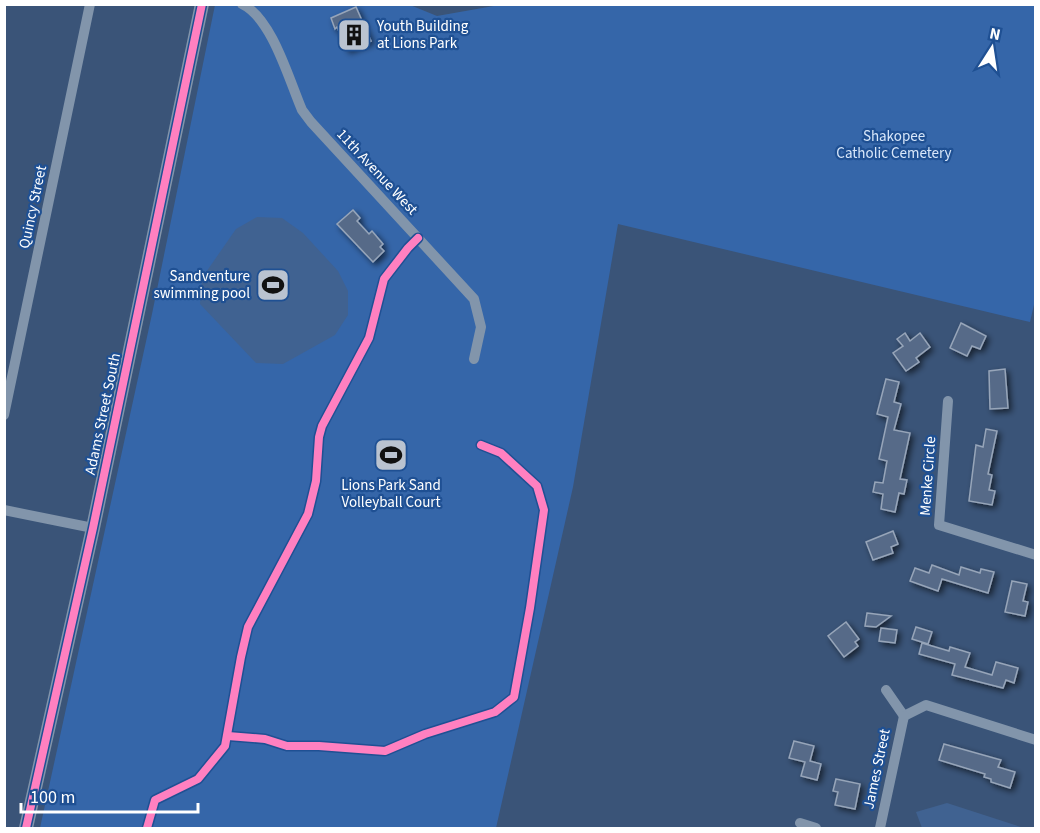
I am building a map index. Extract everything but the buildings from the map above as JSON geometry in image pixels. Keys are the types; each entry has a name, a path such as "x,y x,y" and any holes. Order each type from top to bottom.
{"street":[{"name":"Quincy Street","path":"4,415 90,4"},
{"name":"Adams Street South","path":"26,828 93,528 202,4"},
{"name":"11th Avenue West","path":"242,4 253,10 264,22 302,110 311,122 474,299 481,327 474,359"},
{"name":"Menke Circle","path":"948,401 939,525 1035,555"},
{"path":"4,510 93,528"},
{"path":"886,690 904,716 926,705 1035,740"},
{"name":"James Street","path":"880,828 904,716"},
{"path":"800,823 816,828"}],"green space":[{"name":"Shakopee Catholic Cemetery","path":"505,4 1035,5 1036,296 1030,322 618,224 573,487 496,828 40,828 152,314 215,5 410,5 437,16"}],"shaded area":[{"name":"Sandventure swimming pool","path":"257,217 282,218 303,233 338,271 348,291 348,315 335,335 283,364 256,363 200,304 202,278 236,229"},
{"path":"947,803 1024,828 922,828 916,812"}],"cycle path":[{"path":"26,828 93,528 202,4"},
{"path":"147,828 155,800 198,779 225,746 248,627 308,514 316,481 322,426 369,338 384,279 418,238"},
{"path":"228,736 265,739 287,746 385,751 425,734 495,712 514,697 544,510 537,486 501,453 481,445"}],"place":[{"name":"Youth Building at Lions Park","path":"354,35"},
{"name":"Sandventure swimming pool","path":"273,285"},
{"name":"Lions Park Sand Volleyball Court","path":"391,455"}]}
